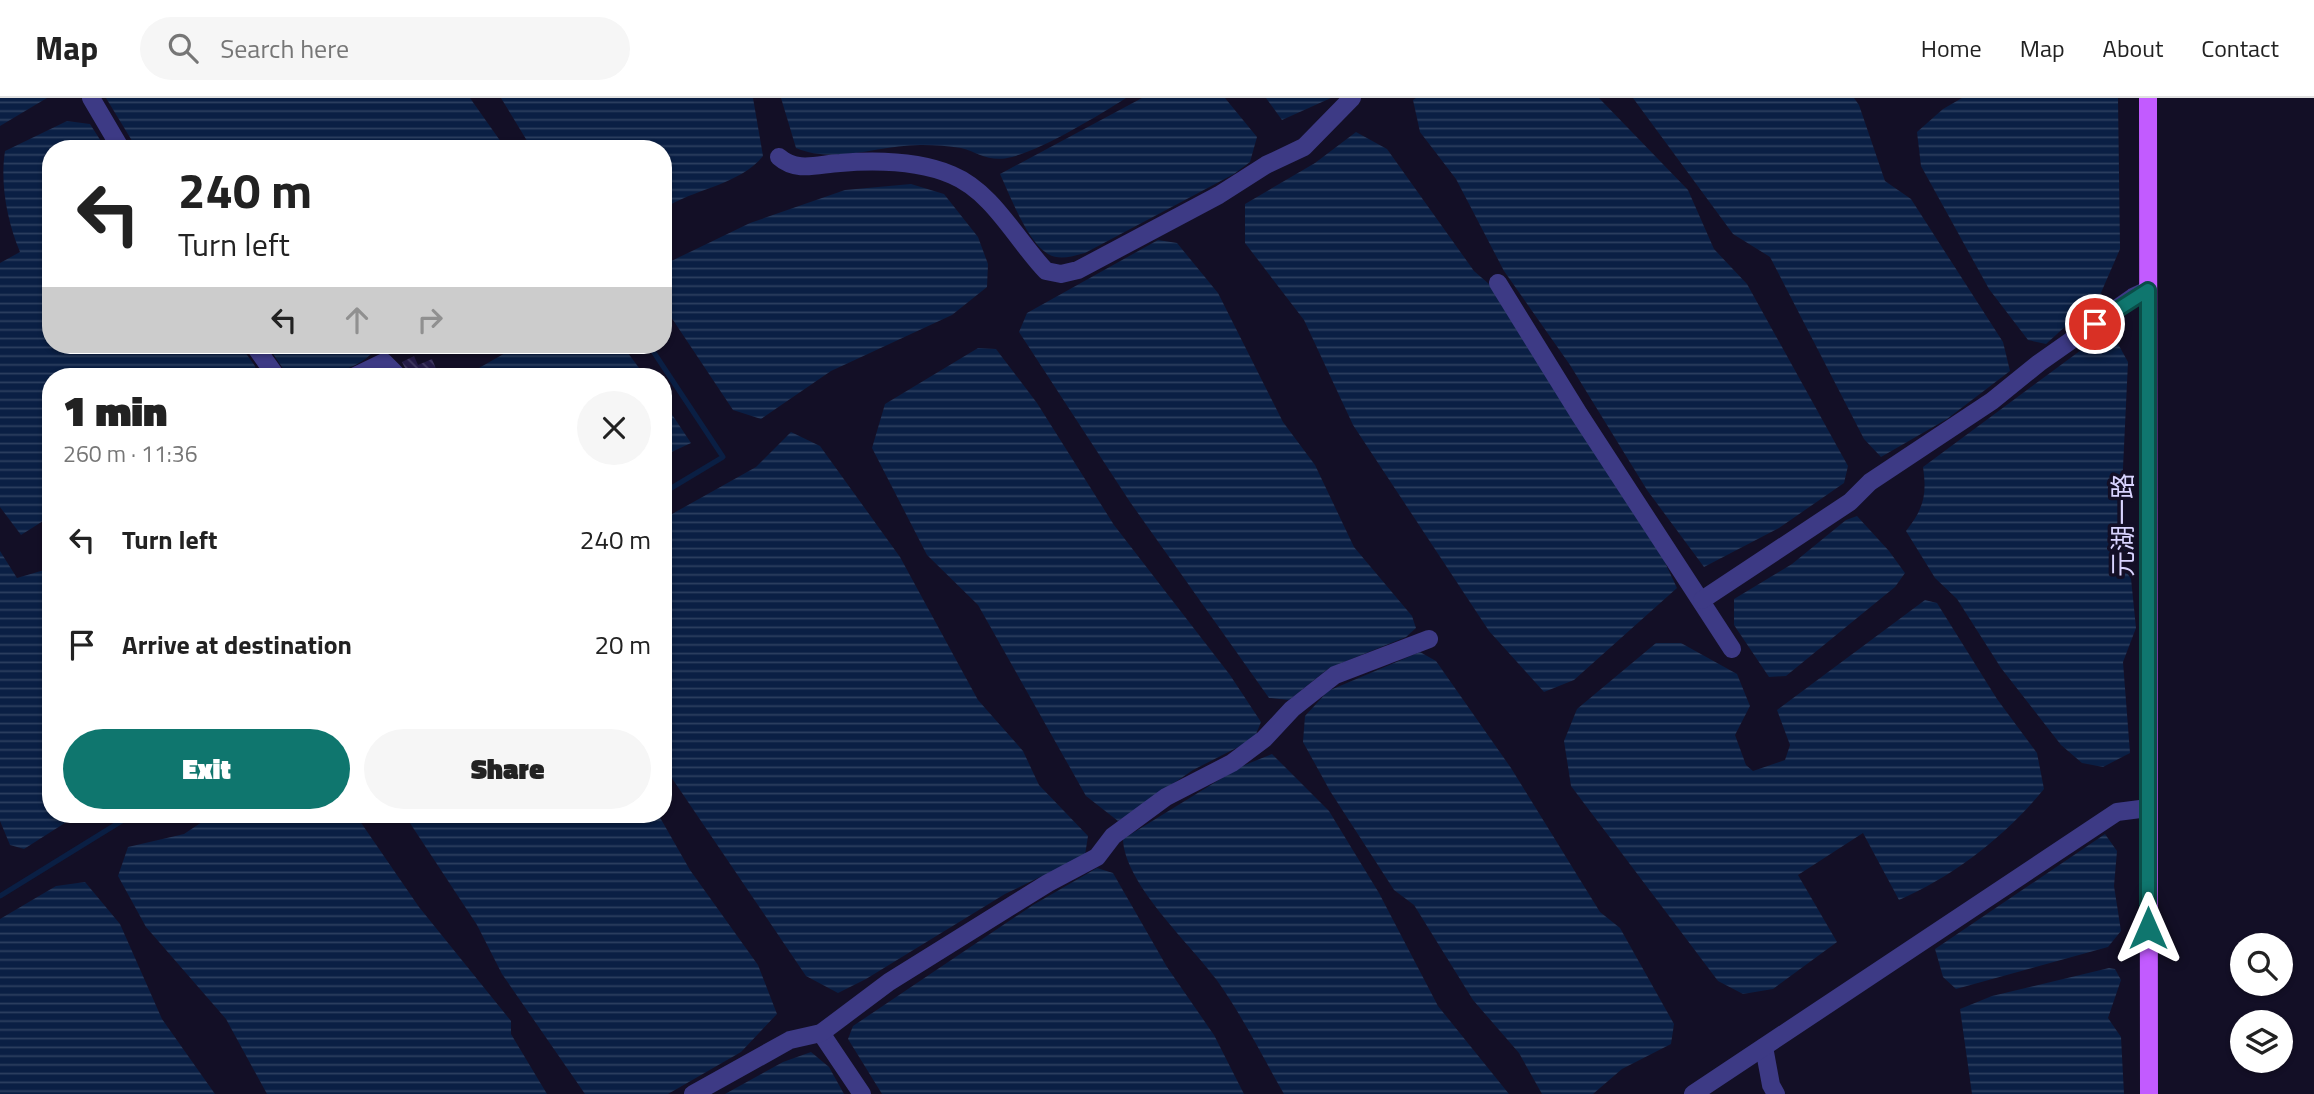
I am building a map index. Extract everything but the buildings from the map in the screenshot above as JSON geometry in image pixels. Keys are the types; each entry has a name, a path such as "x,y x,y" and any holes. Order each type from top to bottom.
{"main road":[{"name":"元湖一路","path":"2148,98 2149,1094"}],"lane":[{"path":"90,98 116,140"},
{"path":"779,157 787,164 804,167 841,163 898,164 923,166 955,176 999,214 1046,271 1061,274 1078,270 1118,250 1219,195 1266,165 1304,147 1352,98"},
{"path":"1498,283 1579,414 1732,649"},
{"path":"1702,600 1839,510 1870,482 1992,401 2039,363 2133,297 2148,290"},
{"path":"372,368 384,362 390,368"},
{"path":"693,1094 790,1040 821,1033 889,982 1048,883 1097,857 1113,835 1167,797 1232,763 1264,739 1292,709 1335,674 1429,639"},
{"path":"1693,1094 2118,812 2148,808"},
{"path":"821,1033 862,1094"},
{"path":"1764,1047 1771,1085 1776,1094"}],"water":[{"path":"0,98 47,98 0,126"},
{"path":"106,98 470,98 500,140 132,140"},
{"path":"501,98 753,98 763,156 742,174 672,204 672,140 527,140"},
{"path":"781,98 1126,98 1054,140 1025,153 997,159 961,148 932,145 843,154 811,153 796,148"},
{"path":"1142,98 1225,98 1257,137 1250,162 1234,174 1085,253 1062,258 1048,254 1026,229 1000,174"},
{"path":"1266,98 1331,98 1282,120"},
{"path":"1599,98 1688,190 1714,249 1747,284 1848,466 1844,483 1779,528 1704,567 1647,490 1570,365 1504,271 1456,179 1420,132 1413,100"},
{"path":"1633,98 1854,98 1859,105 1885,181 1911,199 2003,342 2010,371 1947,419 1881,457 1864,439 1770,257 1733,234"},
{"path":"1962,98 2118,98 2120,249 2100,295 2046,344 2028,340 1989,289 1921,166 1917,132 1943,109"},
{"path":"67,121 90,124 100,140 42,140 42,354 246,354 255,368 42,368 42,522 21,535 0,507 0,263 20,252 11,228 6,202 3,176 5,151"},
{"path":"1356,132 1387,149 1474,271 1489,284 1653,537 1677,588 1574,680 1544,692 1489,631 1353,425 1304,320 1245,243 1245,204 1315,163"},
{"path":"911,184 944,194 978,237 988,264 987,287 952,315 831,371 761,419 733,410 672,318 672,261 750,223 845,190"},
{"path":"1158,240 1177,243 1218,293 1283,422 1315,465 1354,547 1412,616 1416,628 1406,637 1329,668 1289,700 1269,698 1130,502 1019,332 1027,313"},
{"path":"2096,339 2117,342 2128,362 2122,489 2136,628 2123,662 2130,753 2103,767 2082,763 2061,745 2001,668 1957,599 1935,578 1906,531 1923,501 1923,467"},
{"path":"978,348 996,349 1037,403 1114,525 1230,675 1261,722 1254,739 1193,770 1118,821 1086,796 978,605 927,555 872,448 885,404"},
{"path":"273,354 371,354 350,368 283,368"},
{"path":"503,354 629,354 639,368 479,368"},
{"path":"672,414 691,443 672,452"},
{"path":"791,432 820,446 900,557 978,700 1023,751 1039,785 1088,836 1085,855 1005,894 866,979 838,993 806,976 672,778 672,514 756,467"},
{"path":"1857,516 1905,573 1895,587 1786,676 1769,677 1734,625 1734,599 1792,564 1846,520"},
{"path":"0,551 17,578 42,571 42,823 65,823 24,849 10,845 0,821"},
{"path":"1925,600 1937,603 1997,699 2037,753 2044,789 2013,823 1978,853 1919,891 1899,900 1863,833 1798,875 1837,942 1773,989 1743,994 1718,981 1571,786 1564,741 1577,709 1656,643 1681,643 1737,674 1750,706 1735,735 1746,765 1753,771 1785,760 1790,745 1777,710"},
{"path":"1420,652 1436,661 1511,768 1600,912 1620,928 1674,1024 1671,1044 1622,1069 1593,1094 1542,1094 1519,1053 1473,1000 1414,905 1394,890 1330,791 1303,742 1305,716 1328,691"},
{"path":"1272,754 1329,811 1379,893 1438,1006 1509,1094 1284,1094 1216,979 1160,912 1134,875 1123,839 1240,767"},
{"path":"200,823 361,823 419,907 511,1021 511,1034 547,1094 267,1094 226,1019 146,927 118,876 128,847 184,834"},
{"path":"410,823 663,823 690,870 758,965 777,1014 741,1052 668,1094 585,1094 502,974 477,925"},
{"path":"2105,834 2117,851 2114,886 2121,931 2108,947 1956,989 1943,977 1935,949"},
{"path":"1097,868 1113,873 1167,967 1214,1035 1244,1094 882,1094 848,1039 853,1026 1033,905"},
{"path":"85,882 120,924 162,1019 215,1094 0,1094 0,919 56,886"},
{"path":"2109,968 2115,969 2121,980 2108,1018 2121,1037 2124,1094 1972,1094 1960,1009 1992,996"},
{"path":"811,1052 829,1067 844,1094 725,1094 783,1062"}],"waterway":[{"path":"655,354 664,368"},
{"path":"672,380 723,457 672,488"},
{"path":"0,896 118,823"}],"route":[{"path":"2095,324 2133,297 2148,290 2148,928"}]}
